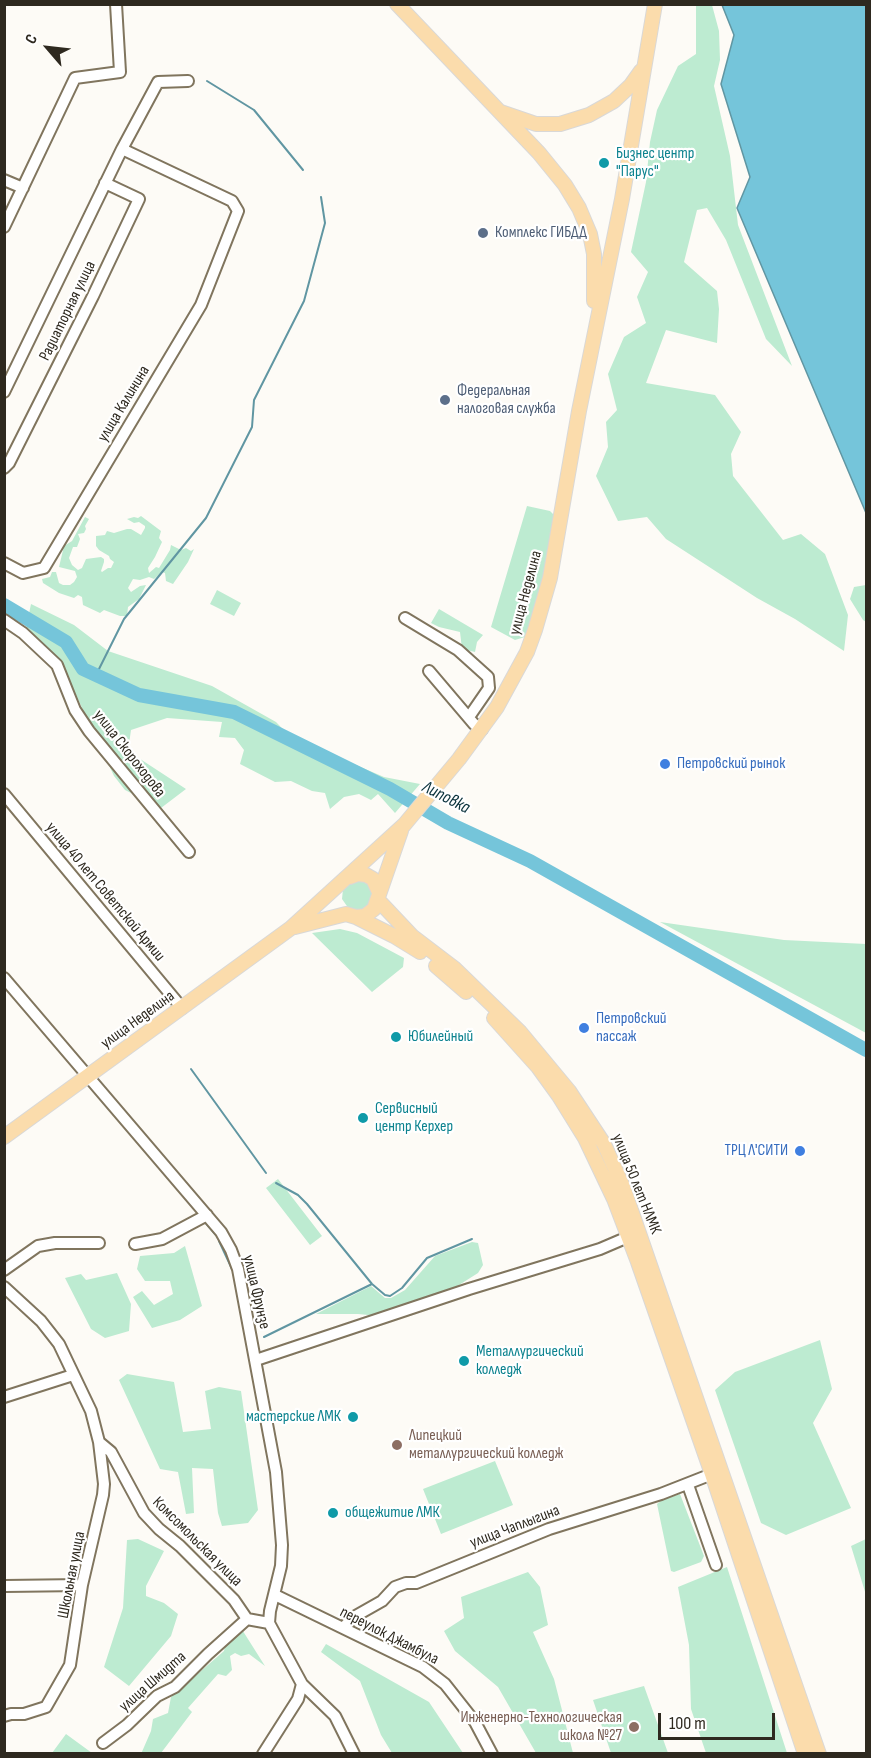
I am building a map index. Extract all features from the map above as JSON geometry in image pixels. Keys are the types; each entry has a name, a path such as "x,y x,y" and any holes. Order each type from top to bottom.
{"main road":[{"path":"396,4 547,162 565,185 586,224 594,254 595,330"},
{"path":"413,4 422,31"},
{"path":"595,330 621,199 655,4"},
{"path":"499,111 536,124 560,124 589,115 614,101 631,85 644,68"},
{"name":"улица Неделина","path":"4,1137 291,928 403,826 482,729 521,665 539,617 552,568 595,330"},
{"path":"291,928 365,915 374,909 403,826"},
{"path":"351,916 338,904 337,898 345,880 358,874 366,875 373,879 378,896"},
{"name":"улица 50 лет НЛМК","path":"378,896 412,936 454,968 520,1032 569,1091 604,1144 622,1184 819,1754"},
{"name":"улица 50 лет НЛМК","path":"351,916 394,936 422,954 490,1014 538,1067 559,1096 600,1166 628,1237 712,1474 805,1754"},
{"path":"712,1474 717,1473 726,1483"}],"street":[{"path":"4,227 75,78 120,72 116,4"},
{"name":"Радиаторная улица","path":"4,392 105,183 158,82 188,81"},
{"name":"улица Калинина","path":"4,563 23,573 44,568 201,304 238,211 232,201 122,149"},
{"path":"4,180 23,189"},
{"name":"Радиаторная улица","path":"4,468 9,463 93,296 139,199 105,183"},
{"path":"405,618 458,650 488,676 489,688 469,717"},
{"name":"улица Скороходова","path":"4,620 23,633 57,665 75,710 89,731 189,852"},
{"path":"429,671 482,729"},
{"name":"улица 40 лет Советской Армии","path":"4,794 182,1008"},
{"name":"улица Фрунзе","path":"4,978 221,1232 238,1269 276,1472 282,1524 280,1566 269,1623"},
{"path":"135,1244 162,1239 207,1215"},
{"path":"256,1360 469,1289 600,1249 628,1237"},
{"path":"4,1270 38,1246 55,1243 99,1243"},
{"name":"Комсомольская улица","path":"4,1287 41,1321 59,1344 91,1412 99,1442 111,1452 144,1513 234,1600 247,1618"},
{"path":"4,1397 73,1375"},
{"name":"Школьная улица","path":"4,1716 24,1714 46,1707 70,1665 82,1584 103,1495 104,1484 99,1442"},
{"name":"улица Чаплыгина","path":"343,1628 352,1618 382,1600 395,1587 406,1583 416,1583 549,1529 688,1485 712,1474"},
{"path":"688,1485 716,1565"},
{"path":"5,1586 82,1584"},
{"name":"переулок Джамбула","path":"275,1595 423,1667 445,1684 474,1722 492,1754"},
{"path":"247,1618 269,1623 302,1684 335,1716 354,1754"},
{"name":"улица Шмидта","path":"103,1743 127,1725 157,1696 175,1687 247,1618"},
{"path":"263,1754 298,1699 302,1684"}],"green space":[{"path":"696,5 712,5 719,31 720,60 714,86 730,156 738,225 792,366 766,339 726,240 707,208 697,210 684,262 717,291 719,309 717,343 666,330 646,383 715,395 741,432 731,454 733,476 783,540 801,534 825,554 848,615 844,651 666,539 647,517 618,521 596,476 608,447 606,422 617,410 608,374 624,337 646,323 637,297 648,272 631,252 646,182 650,142 657,110 678,66 696,54"},
{"path":"527,506 550,511 554,515 541,592 525,637 515,640 491,627"},
{"path":"141,516 161,531 159,538 162,542 148,568 149,573 156,567 159,568 171,545 181,550 194,549 173,584 166,581 165,573 162,572 154,579 149,577 140,580 133,579 128,588 131,592 146,585 139,599 128,607 127,616 104,610 100,613 83,605 82,597 78,595 74,598 59,593 43,583 42,579 50,577 52,572 56,572 59,583 63,585 70,585 74,582 77,577 75,571 59,567 64,546 72,541 85,517 89,519 85,526 86,529 84,533 78,534 80,539 77,547 73,547 69,558 78,570 82,568 86,559 101,557 104,559 102,572 111,568 114,562 96,546 96,536 105,535 107,531 114,533 127,529 141,535 145,526 127,519"},
{"path":"866,585 866,622 850,599 854,587"},
{"path":"217,590 241,603 234,616 210,604"},
{"path":"31,604 74,625 108,651 212,686 276,722 310,757 317,758 340,770 349,762 384,777 420,784 395,813 378,794 371,800 359,794 344,797 330,809 325,793 312,791 291,781 275,782 240,764 244,750 235,738 219,737 222,722 167,718 131,730 128,751 186,789 161,808 125,790 114,776 61,663 26,628"},
{"path":"439,609 483,635 477,642 475,652 462,649 460,632 431,623"},
{"path":"349,880 370,882 374,902 360,912 349,909 342,899 343,889"},
{"path":"660,922 784,940 866,944 866,1033"},
{"path":"340,929 357,933 404,958 403,967 372,992 312,933"},
{"path":"278,1179 322,1236 310,1245 266,1188"},
{"path":"472,1242 478,1243 483,1265 478,1273 448,1292 379,1316 316,1314 371,1286 385,1298 391,1298 405,1290 435,1256"},
{"path":"185,1246 202,1306 180,1320 152,1328 133,1297 142,1291 154,1305 173,1294 170,1281 145,1281 137,1269 140,1256 174,1253"},
{"path":"117,1273 131,1304 129,1331 105,1338 91,1329 65,1278 81,1274 86,1280"},
{"path":"820,1340 832,1389 813,1423 851,1508 786,1535 761,1523 715,1390 735,1372"},
{"path":"127,1374 174,1382 183,1432 211,1429 205,1391 219,1387 241,1391 258,1510 248,1523 222,1526 218,1513 213,1469 192,1468 194,1513 186,1514 178,1472 160,1469 119,1380"},
{"path":"495,1461 513,1505 441,1534 423,1489"},
{"path":"680,1494 704,1556 701,1562 674,1572 671,1571 657,1504"},
{"path":"138,1539 164,1551 146,1586 146,1596 164,1603 178,1614 171,1636 129,1686 104,1667 123,1608 127,1540"},
{"path":"866,1539 866,1595 851,1546"},
{"path":"727,1567 787,1753 706,1753 691,1709 689,1645 678,1587"},
{"path":"528,1572 540,1587 548,1625 533,1632 554,1679 573,1753 536,1753 498,1687 455,1651 444,1631 464,1618 461,1597"},
{"path":"241,1628 265,1666 249,1654 241,1656 235,1653 230,1656 232,1670 226,1676 218,1674 188,1708 192,1712 161,1753 141,1754 151,1731 153,1719 168,1713 171,1697 224,1651 226,1642"},
{"path":"326,1644 429,1702 463,1753 392,1753 381,1735 360,1681 321,1652"},
{"name":"Инженерно-Технологическая школа №27","path":"644,1686 668,1753 611,1753 593,1700"},
{"path":"66,1734 92,1753 52,1753"}],"water":[{"path":"722,5 866,5 866,513 737,208 750,177 721,84 734,35"}],"waterway":[{"path":"207,81 254,110 303,170"},
{"path":"96,675 124,619 206,518 252,427 254,400 304,301 325,223 321,197"},
{"name":"Липовка","path":"4,605 66,642 83,669 139,695 234,712 390,789 448,823 530,861 866,1050"},
{"path":"191,1069 266,1173"},
{"path":"276,1183 298,1195 307,1204 372,1284 385,1295 390,1296 402,1288 427,1258 472,1239"},
{"path":"204,1221 216,1235"},
{"path":"219,1241 232,1269"},
{"path":"264,1337 372,1284"}],"place":[{"name":"Бизнес центр \"Парус\"","path":"604,163"},
{"name":"Комплекс ГИБДД","path":"483,233"},
{"name":"Федеральная налоговая служба","path":"445,400"},
{"name":"Петровский рынок","path":"665,764"},
{"name":"Петровский пассаж","path":"584,1028"},
{"name":"Юбилейный","path":"396,1037"},
{"name":"Сервисный центр Керхер","path":"363,1118"},
{"name":"ТРЦ Л'СИТИ","path":"800,1151"},
{"name":"Металлургический колледж","path":"464,1361"},
{"name":"мастерские ЛМК","path":"353,1417"},
{"name":"Липецкий металлургический колледж","path":"397,1445"},
{"name":"общежитие ЛМК","path":"333,1513"},
{"name":"Инженерно-Технологическая школа №27","path":"634,1727"}]}
